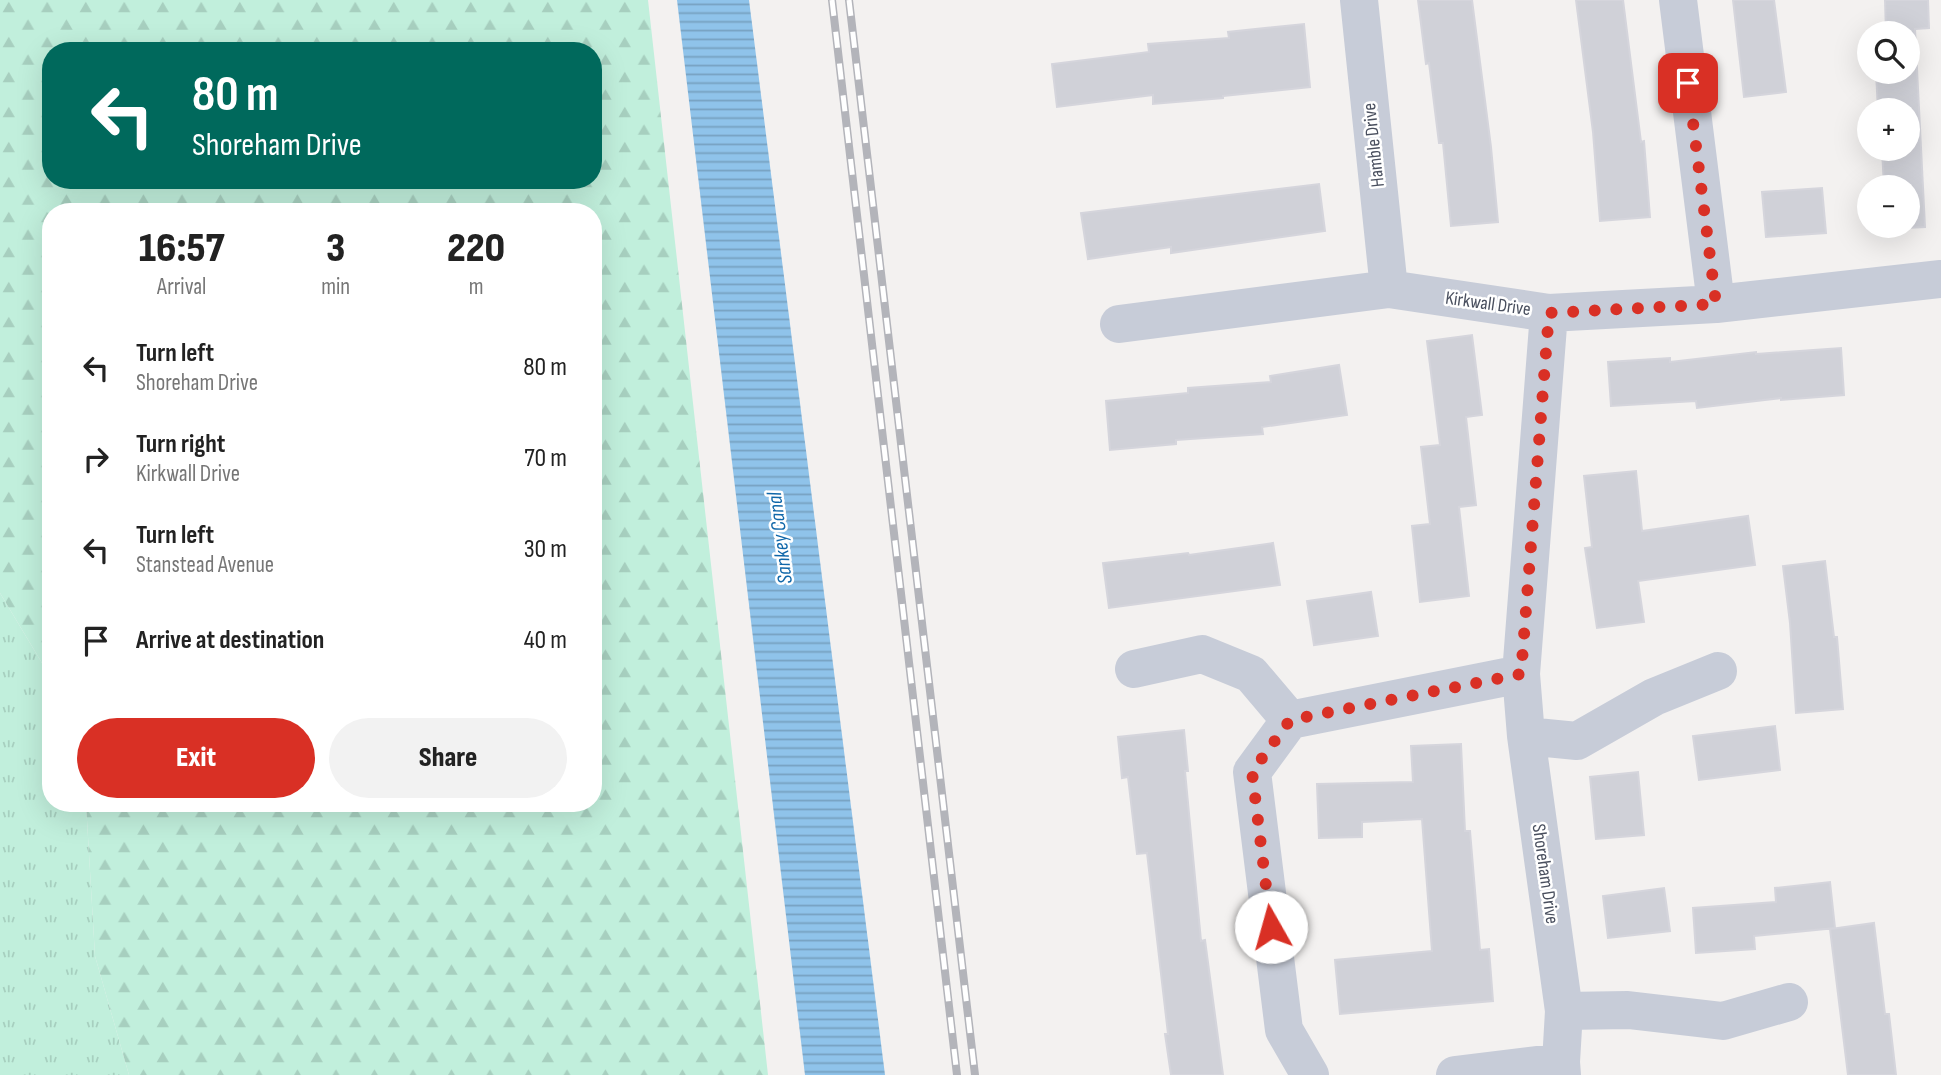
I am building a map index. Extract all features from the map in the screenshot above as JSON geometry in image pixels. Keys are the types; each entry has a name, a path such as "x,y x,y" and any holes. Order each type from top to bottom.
{"street":[{"name":"Hamble Drive","path":"1359,0 1389,289"},
{"path":"1678,0 1716,304"},
{"name":"Kirkwall Drive","path":"1119,324 1389,289 1549,313 1716,304 1941,279"},
{"name":"Shoreham Drive","path":"1549,313 1521,674 1526,736 1564,1011 1562,1068"},
{"path":"1134,669 1202,654 1251,674 1290,720"},
{"path":"1526,736 1577,741 1654,697 1718,671"},
{"path":"1310,1075 1284,1030 1252,772 1290,720 1521,674"},
{"path":"1564,1011 1628,1010 1723,1021 1789,1002"},
{"path":"1455,1075 1562,1068"}],"green space":[{"path":"0,0 648,0 768,1075 129,1075 95,956 87,812 602,812 602,203 42,203 42,663 0,593"},
{"path":"0,593 42,663 42,812 87,812 95,956 129,1075 0,1075"}],"water":[{"name":"Sankey Canal","path":"677,0 749,0 885,1075 805,1075"}],"building":[{"path":"1418,0 1472,0 1498,222 1451,226 1443,143 1439,143"},
{"path":"1576,0 1623,0 1641,142 1644,141 1650,217 1600,221 1593,132"},
{"path":"1733,0 1774,0 1786,92 1744,97"},
{"path":"1885,0 1928,0 1929,28 1920,29 1920,21 1886,21"},
{"path":"1304,24 1310,87 1153,104 1153,95 1057,107 1052,64 1149,52 1148,44 1229,38 1228,32"},
{"path":"1877,84 1918,84 1918,98 1877,98"},
{"path":"1920,128 1925,227 1920,227 1920,175 1883,175 1883,161 1920,161"},
{"path":"1319,184 1325,231 1171,253 1171,247 1088,259 1081,213"},
{"path":"1822,188 1826,233 1766,237 1762,192"},
{"path":"1472,335 1482,415 1466,417 1476,505 1459,507 1469,596 1420,602 1412,526 1430,524 1421,447 1440,445 1427,341"},
{"path":"1841,348 1844,395 1781,398 1697,408 1696,401 1611,406 1608,362 1670,358 1670,362 1756,352"},
{"path":"1339,365 1347,415 1262,427 1263,434 1176,440 1176,444 1110,450 1106,401 1188,393 1188,388 1271,382 1270,376"},
{"path":"1636,471 1642,531 1748,516 1755,565 1638,581 1644,622 1597,628 1585,548 1592,547 1584,476"},
{"path":"1273,543 1280,585 1109,608 1103,563 1189,555"},
{"path":"1825,561 1834,637 1837,637 1843,709 1796,713 1783,566"},
{"path":"1371,592 1378,636 1314,645 1307,601"},
{"path":"1775,726 1780,770 1699,780 1693,736"},
{"path":"1184,730 1188,771 1185,771 1201,941 1205,940 1223,1075 1171,1075 1147,853 1137,854 1128,777 1122,778 1118,737"},
{"path":"1461,744 1465,831 1470,831 1480,950 1489,949 1493,1001 1340,1014 1335,960 1432,951 1422,819 1362,822 1362,837 1319,838 1317,784 1413,782 1411,746"},
{"path":"1638,772 1644,835 1596,839 1590,777"},
{"path":"1830,882 1835,928 1754,936 1755,949 1696,953 1693,908 1776,902 1775,888"},
{"path":"1664,888 1670,931 1608,938 1603,896"},
{"path":"1874,923 1885,1014 1889,1014 1896,1075 1848,1075 1830,929"}],"railway":[{"path":"832,0 957,1075"},
{"path":"849,0 975,1075"}],"route":[{"path":"1271,927 1252,772 1290,720 1521,674 1549,313 1716,304 1688,83"}]}
